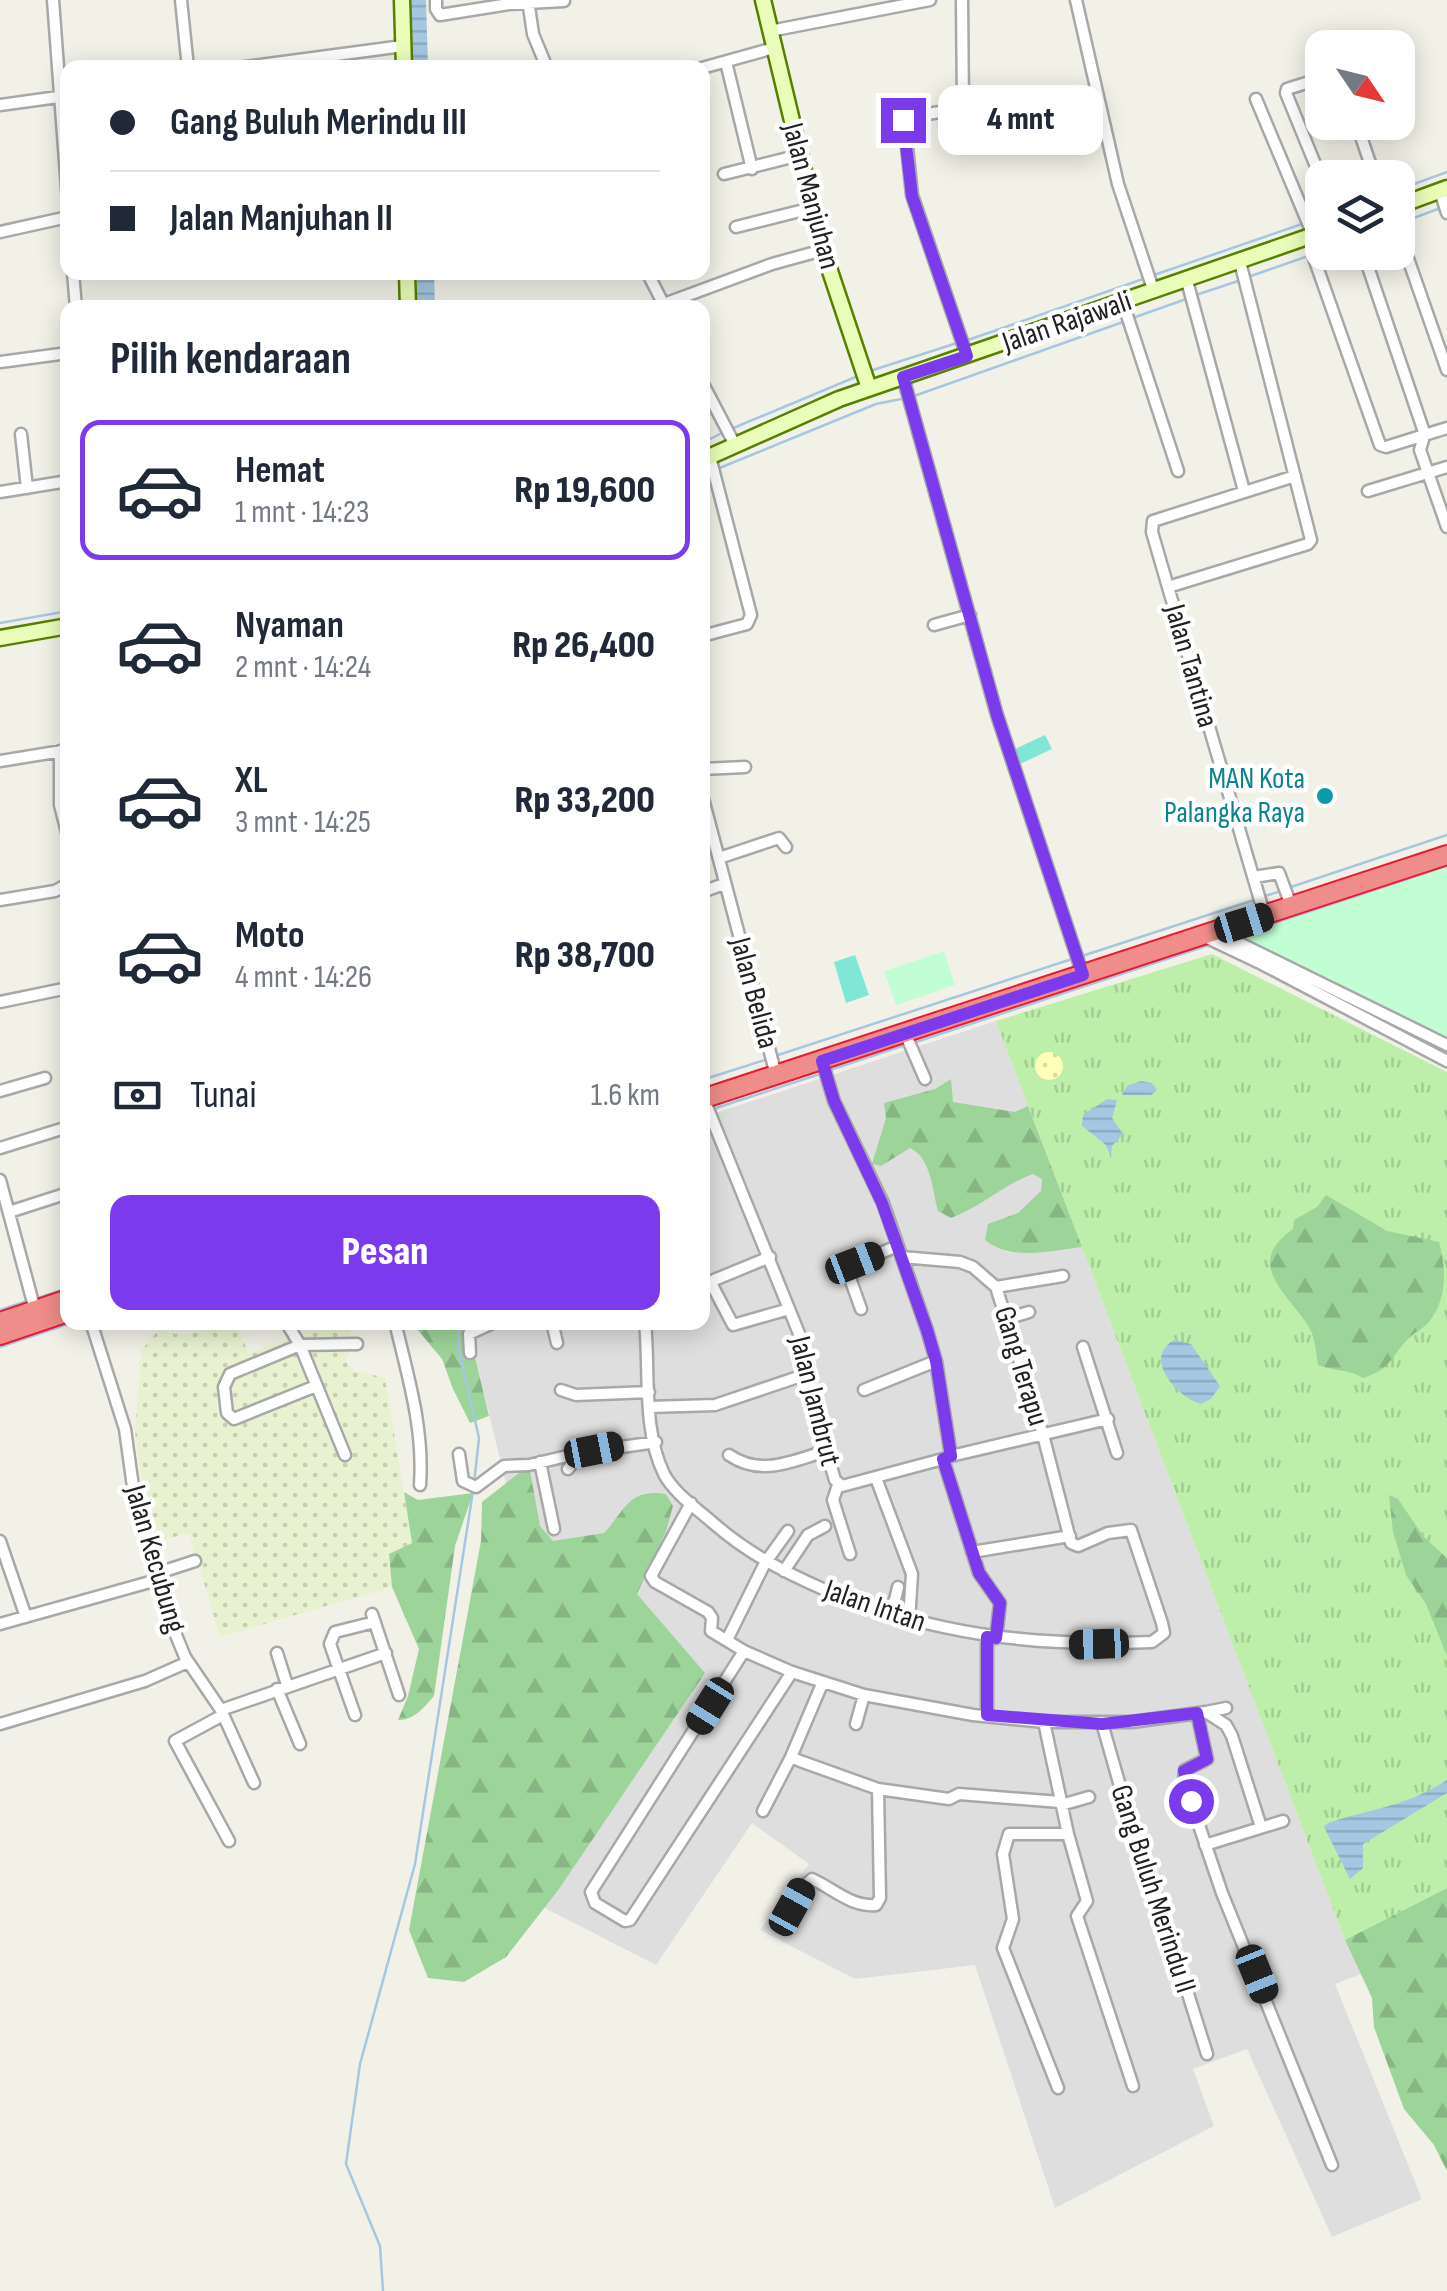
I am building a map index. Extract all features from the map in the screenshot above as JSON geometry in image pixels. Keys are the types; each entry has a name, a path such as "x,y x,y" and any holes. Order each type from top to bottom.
{"highway":[{"path":"710,1097 1447,855"},
{"path":"0,1322 60,1302"},
{"path":"0,1335 60,1315"}],"main road":[{"path":"402,0 404,60"},
{"name":"Jalan Manjuhan","path":"763,0 823,250 869,388"},
{"path":"1415,200 1443,190"},
{"name":"Jalan Rajawali","path":"710,457 869,388 1305,238"},
{"path":"0,638 60,627"}],"street":[{"path":"52,0 60,83"},
{"path":"181,0 187,60"},
{"path":"436,0 440,15 528,1 564,0"},
{"path":"770,31 925,0"},
{"path":"962,0 963,108"},
{"path":"1076,0 1118,184 1154,292"},
{"path":"528,1 533,34 544,60"},
{"path":"325,60 403,46"},
{"path":"710,66 774,48"},
{"path":"726,62 752,169"},
{"path":"1305,83 1287,89 1286,94 1313,160"},
{"path":"0,105 60,93"},
{"path":"1256,99 1305,205"},
{"path":"967,356 912,196 903,120 906,116 963,108 1036,110"},
{"path":"724,174 800,155"},
{"path":"1443,190 1447,213"},
{"path":"736,227 812,208"},
{"path":"0,232 60,220"},
{"path":"679,300 772,264 823,250"},
{"name":"Jalan Tantina","path":"1168,587 1309,543 1309,528 1240,262"},
{"path":"1318,270 1380,445 1386,447 1447,428"},
{"path":"1369,270 1425,435"},
{"path":"1412,270 1447,370"},
{"path":"1187,281 1244,491"},
{"path":"1123,303 1178,471"},
{"path":"0,362 60,354"},
{"path":"903,377 997,715 1083,975"},
{"path":"710,397 735,445"},
{"path":"21,434 28,488"},
{"path":"1425,435 1420,443 1447,527"},
{"path":"1368,491 1447,466"},
{"path":"710,473 751,615 747,624 710,634"},
{"name":"Jalan Tantina","path":"1265,916 1152,532 1153,521 1295,476"},
{"path":"0,492 60,482"},
{"path":"934,625 970,615"},
{"path":"0,761 60,752"},
{"path":"710,769 745,767"},
{"name":"Jalan Belida","path":"710,824 776,1075"},
{"path":"719,858 779,838 786,846"},
{"path":"1254,877 1279,872 1292,908"},
{"path":"710,889 724,884"},
{"path":"0,900 60,888"},
{"path":"1223,929 1227,937 1447,1045"},
{"path":"1202,936 1447,1061"},
{"path":"0,1002 60,990"},
{"path":"905,1033 925,1078"},
{"path":"822,1061 834,1101 882,1203 936,1361 947,1458 979,1573 1000,1603 991,1637 987,1715"},
{"path":"0,1091 45,1078"},
{"name":"Jalan Jambrut","path":"710,1116 800,1336 804,1375 838,1485 1108,1418"},
{"path":"0,1148 60,1129"},
{"path":"0,1180 35,1310"},
{"path":"9,1212 60,1196"},
{"path":"861,1309 853,1290 851,1266 900,1252"},
{"name":"Gang Terapu","path":"900,1252 974,1267 996,1287 1071,1540"},
{"path":"770,1257 714,1280 712,1285 732,1324 790,1309"},
{"path":"996,1287 1063,1276"},
{"path":"1006,1319 1029,1312"},
{"name":"Jalan Kecubung","path":"93,1330 125,1429 134,1494 156,1577 188,1662 222,1712 254,1783"},
{"path":"291,1330 344,1455"},
{"path":"397,1330 418,1418 420,1485"},
{"path":"470,1354 469,1334 478,1330"},
{"path":"554,1330 557,1343"},
{"name":"Jalan Intan","path":"646,1330 649,1407 666,1477 723,1532 765,1562 886,1614 991,1637 1076,1645 1159,1639 1164,1633 1162,1624 1131,1530 1071,1540"},
{"path":"316,1386 234,1419 227,1413 224,1387 230,1374 300,1345 357,1344"},
{"path":"1083,1347 1117,1453"},
{"path":"864,1390 936,1361"},
{"path":"649,1407 714,1405 804,1375"},
{"path":"561,1390 576,1395 649,1392"},
{"path":"459,1454 462,1481 473,1486 500,1468 656,1442"},
{"path":"729,1455 753,1468 763,1468 826,1450"},
{"path":"568,1469 580,1453"},
{"path":"540,1462 554,1530"},
{"path":"876,1478 912,1574 910,1620"},
{"path":"838,1485 833,1500 850,1554"},
{"path":"691,1504 651,1576 708,1612 712,1631 744,1651 822,1684 864,1695 1044,1722 1102,1724 1226,1708"},
{"path":"784,1571 808,1535 824,1526"},
{"path":"727,1640 765,1562 788,1531"},
{"path":"972,1552 1071,1540"},
{"path":"0,1541 26,1616"},
{"path":"0,1624 156,1577 195,1561"},
{"path":"886,1614 898,1588"},
{"path":"355,1715 338,1668 331,1636 335,1632 374,1618 399,1695"},
{"path":"744,1651 590,1892 594,1902 625,1921 630,1920 792,1672"},
{"path":"277,1653 282,1687 300,1744"},
{"path":"228,1841 175,1741 222,1712 282,1687 386,1653"},
{"path":"0,1724 145,1681 188,1662"},
{"path":"763,1812 822,1684"},
{"path":"856,1724 864,1695"},
{"path":"1201,1713 1226,1726 1232,1736 1261,1827"},
{"path":"1201,1713 1207,1759 1185,1770 1183,1775 1205,1845 1332,2165"},
{"path":"1044,1722 1060,1804 1087,1901 1077,1916 1133,2086"},
{"name":"Gang Buluh Merindu II","path":"1102,1724 1142,1863 1208,2054"},
{"path":"790,1757 878,1789 949,1799 959,1794 1060,1804 1090,1797"},
{"path":"781,1927 803,1887 812,1879 841,1897 869,1906 876,1904 880,1898 878,1789"},
{"path":"1205,1845 1283,1821"},
{"path":"1058,2088 1003,1948 1013,1920 1002,1854 1009,1834 1068,1834"}],"shaded area":[{"path":"407,0 426,0 428,60 409,60"},
{"path":"417,280 434,280 435,300 417,300"},
{"path":"1045,735 1052,749 1020,764 1013,750"},
{"path":"1447,859 1447,1050 1211,936"},
{"path":"944,951 955,985 896,1005 884,971"},
{"path":"855,955 869,995 846,1003 834,962"},
{"path":"996,1021 1361,1974 1335,1984 1422,2199 1332,2237 1247,2049 1193,2069 1214,2126 1055,2208 975,1965 855,1979 760,1930 809,1864 752,1823 656,1965 537,1904 524,1558 469,1330 710,1330 710,1115"},
{"path":"1141,1081 1152,1083 1157,1090 1151,1095 1122,1095 1127,1086"},
{"path":"1107,1099 1117,1100 1112,1118 1123,1134 1112,1146 1111,1158 1106,1145 1082,1126 1083,1115"},
{"path":"158,1330 181,1335 201,1330 238,1330 249,1353 311,1330 350,1330 345,1361 353,1370 385,1378 412,1543 389,1554 392,1587 220,1637 189,1533 151,1543 135,1433 141,1351"},
{"path":"1174,1340 1191,1344 1220,1386 1211,1399 1201,1404 1192,1400 1166,1376 1161,1357"},
{"path":"1447,1780 1447,1793 1363,1844 1363,1868 1350,1879 1324,1827 1403,1802"}],"green space":[{"path":"1212,954 1447,1072 1447,1888 1345,1940 996,1021"},
{"path":"951,1079 953,1102 1015,1112 1028,1106 1082,1247 1019,1252 1007,1251 985,1240 988,1224 1018,1213 1041,1191 1042,1179 1033,1174 951,1218 938,1211 927,1167 910,1148 881,1166 872,1164 886,1118 884,1103 935,1089"},
{"path":"1326,1195 1387,1231 1439,1242 1442,1253 1444,1284 1434,1314 1385,1366 1363,1378 1318,1365 1311,1331 1281,1290 1270,1266 1271,1254 1293,1229 1294,1220 1317,1207"},
{"path":"418,1330 469,1330 489,1416 470,1423 442,1359"},
{"path":"529,1465 540,1526 553,1541 604,1533 636,1497 666,1494 673,1506 666,1531 637,1594 705,1673 559,1889 506,1957 464,1982 428,1978 409,1930 481,1541 482,1502"},
{"path":"404,1492 418,1500 473,1493 455,1546 434,1696 414,1715 398,1720 419,1649 392,1587 389,1554 412,1543"},
{"path":"1389,1495 1398,1499 1424,1537 1447,1558 1447,1656 1426,1604 1406,1575 1393,1532"},
{"path":"1447,1888 1447,2171 1434,2145 1404,2109 1374,2027 1372,1998 1345,1940"}],"sand":[{"path":"1049,1052 1059,1056 1063,1066 1059,1076 1049,1080 1039,1076 1035,1066 1039,1056"}],"waterway":[{"path":"1415,184 1447,172"},
{"path":"1415,218 1443,207"},
{"path":"1154,275 1302,224"},
{"path":"1248,277 1305,257"},
{"path":"965,341 1146,278"},
{"path":"400,280 400,300"},
{"path":"1196,295 1241,280"},
{"path":"1130,319 1189,298"},
{"path":"914,396 1123,322"},
{"path":"870,371 957,343"},
{"path":"731,429 858,376"},
{"path":"717,469 876,404 906,398"},
{"path":"710,439 724,432"},
{"path":"0,623 60,612"},
{"path":"0,645 60,634"},
{"path":"1288,888 1447,835"},
{"path":"1235,936 1447,866"},
{"path":"1265,896 1281,891"},
{"path":"1079,957 1257,899"},
{"path":"913,1043 1209,945"},
{"path":"775,1056 1072,959"},
{"path":"827,1071 905,1045"},
{"path":"710,1077 768,1059"},
{"path":"713,1109 820,1074"},
{"path":"35,1299 60,1291"},
{"path":"0,1310 27,1301"},
{"path":"0,1347 60,1327"},
{"path":"459,1330 458,1346 479,1438 474,1483"},
{"path":"383,2291 380,2246 346,2164 360,2064 415,1864 473,1491"}],"place":[{"name":"MAN Kota Palangka Raya","path":"1325,796"}],"route":[{"path":"903,120 912,196 967,356 903,377 997,715 1083,975 822,1061 834,1101 882,1203 927,1330 936,1361 951,1456 943,1459 979,1573 1002,1610 996,1638 987,1637 987,1715 1102,1724 1197,1713 1207,1759 1184,1771 1191,1801"}]}
